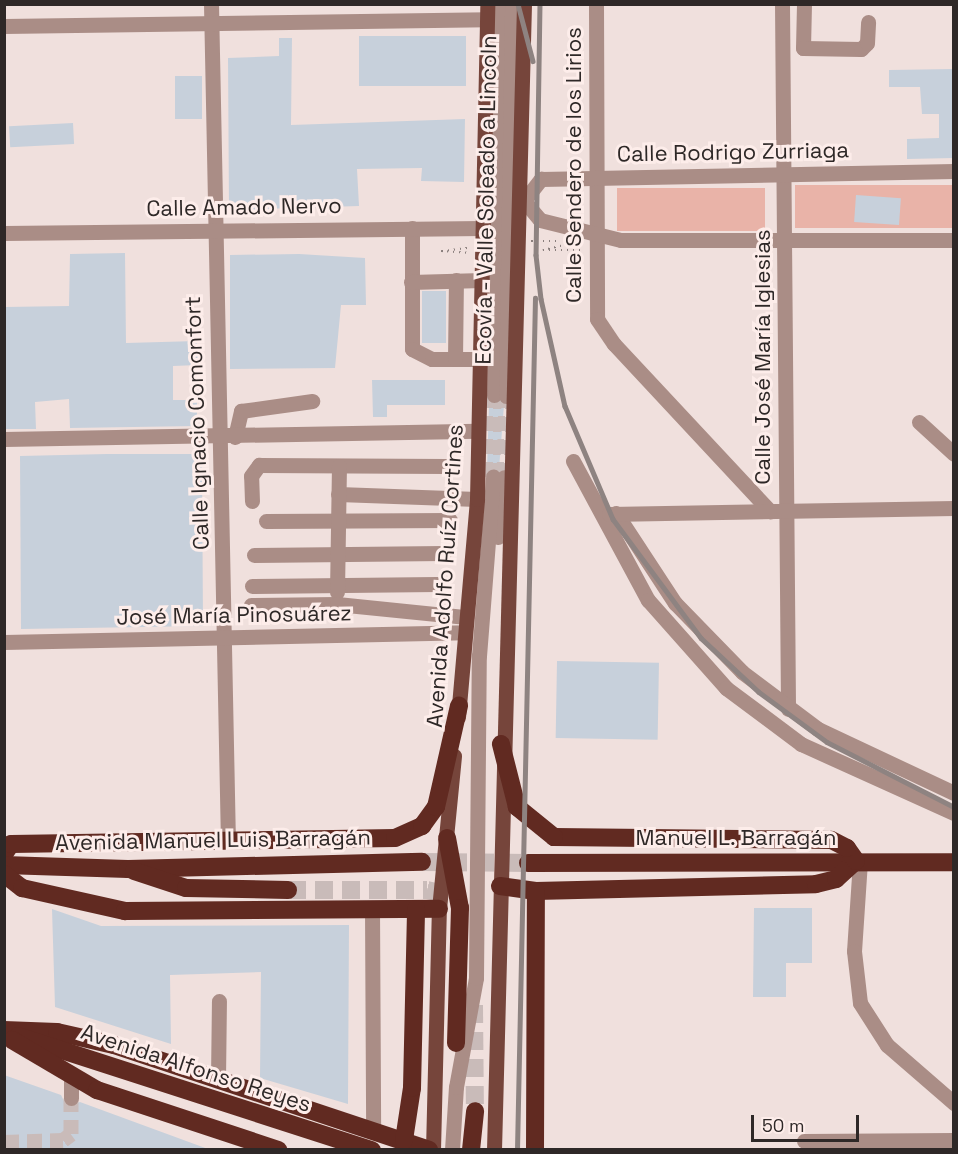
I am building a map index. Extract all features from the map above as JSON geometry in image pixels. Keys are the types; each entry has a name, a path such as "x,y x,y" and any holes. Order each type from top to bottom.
{"highway":[{"path":"4,854 11,844 385,839 422,826 442,789 448,736 459,706"},
{"path":"500,886 536,891 816,884 836,879 858,861 848,848 831,840 554,837 517,807 501,744"},
{"path":"447,838 460,908 456,1043"},
{"name":"Manuel L. Barragán","path":"528,863 950,859"},
{"name":"Avenida Manuel Luis Barragán","path":"4,865 128,869 422,862"},
{"path":"128,869 186,888 288,890"},
{"path":"4,874 22,888 125,911 439,909"},
{"path":"535,1149 536,891"},
{"path":"404,1140 412,1088 416,909"},
{"path":"4,1032 81,1036 431,1149"},
{"path":"4,1032 70,1077 278,1149"},
{"name":"Avenida Alfonso Reyes","path":"4,1032 372,1149"},
{"path":"471,1149 475,1111"}],"main road":[{"name":"Avenida Adolfo Ruíz Cortines","path":"494,1149 500,886 506,213 524,4"},
{"name":"Avenida Adolfo Ruíz Cortines","path":"431,1149 439,909 477,499 482,254 506,213 487,12"}],"street":[{"name":"Calle Ignacio Comonfort","path":"212,4 214,229 226,638 228,841"},
{"path":"500,4 506,213 634,241 954,240"},
{"name":"Ecovía - Valle Soleado a Lincoln","path":"500,396 512,4"},
{"name":"Calle Sendero de los Lirios","path":"596,4 594,306 604,332 770,511"},
{"name":"Calle José María Iglesias","path":"782,4 788,709"},
{"path":"803,48 804,4"},
{"path":"4,26 487,12"},
{"path":"782,47 861,49 867,43 868,22"},
{"name":"Calle Rodrigo Zurriaga","path":"506,213 541,179 783,172 954,171"},
{"name":"Calle Amado Nervo","path":"4,233 412,228 506,213"},
{"path":"412,228 412,349 424,357 480,359"},
{"path":"455,359 456,280"},
{"path":"411,282 482,280"},
{"path":"235,437 241,411 312,401"},
{"path":"919,422 954,454"},
{"path":"4,439 219,438 478,431"},
{"path":"573,461 598,515 648,600 726,688 801,744 954,813"},
{"path":"252,501 251,476 259,465 446,466"},
{"path":"337,604 339,466"},
{"path":"452,1149 456,1087 476,978 483,657 498,477"},
{"path":"338,494 477,499"},
{"path":"598,515 954,508"},
{"path":"616,513 659,582 699,630 788,709 872,758 954,793"},
{"path":"266,521 450,520"},
{"path":"254,555 444,553"},
{"path":"252,586 336,583 437,584"},
{"path":"251,605 337,604 465,625"},
{"name":"José María Pinosuárez","path":"4,642 226,638 465,625"},
{"path":"460,1149 464,1081 482,979 483,657"},
{"path":"858,861 854,951 860,1003 887,1045 954,1102"},
{"path":"372,908 373,1130"},
{"path":"218,1079 219,1001"},
{"path":"70,1077 71,1098"},
{"path":"804,1142 954,1140"}],"path":[{"path":"542,241 575,242 543,250 595,250"},
{"path":"451,242 472,247 441,251 482,254"}],"shaded area":[{"path":"795,185 953,185 953,228 795,228"},
{"path":"617,188 765,188 765,231 617,231"}],"building":[{"path":"359,36 466,36 466,86 359,86"},
{"path":"279,38 292,38 291,125 465,119 464,182 421,181 422,168 357,169 359,206 229,210 228,58 279,56"},
{"path":"954,69 954,158 907,159 907,139 939,138 939,114 922,114 920,87 889,87 889,70"},
{"path":"175,76 202,76 202,119 175,119"},
{"path":"73,123 74,144 10,147 9,126"},
{"path":"856,195 901,198 899,225 854,222"},
{"path":"125,253 126,343 197,341 198,365 173,366 173,400 197,400 197,426 70,428 69,399 35,402 36,429 4,429 5,307 69,306 70,254"},
{"path":"299,254 365,258 366,305 341,305 335,368 230,369 230,255"},
{"path":"422,291 446,291 446,343 422,343"},
{"path":"372,380 445,380 445,405 387,405 387,417 373,417"},
{"path":"489,403 504,405 499,469 487,469"},
{"path":"202,454 203,626 21,629 20,456"},
{"path":"557,661 659,663 658,740 556,738"},
{"path":"754,908 812,908 812,963 786,963 786,997 753,997"},
{"path":"52,909 101,926 349,925 348,1104 260,1078 261,972 170,975 171,1044 55,1007"},
{"path":"4,1075 61,1095 67,1107 80,1102 208,1149 4,1149"}],"tunnel":[{"path":"493,477 494,395"},
{"path":"504,477 506,396"},
{"path":"422,862 528,863"},
{"path":"288,890 427,890 457,897"},
{"path":"474,1005 475,1111"},
{"path":"4,1142 63,1140 71,1134 71,1098"}],"railway":[{"path":"518,4 533,61"},
{"path":"540,4 536,255 541,299 565,406 613,519 701,638 759,692 827,742 954,807"},
{"path":"517,1150 535,298"}]}
